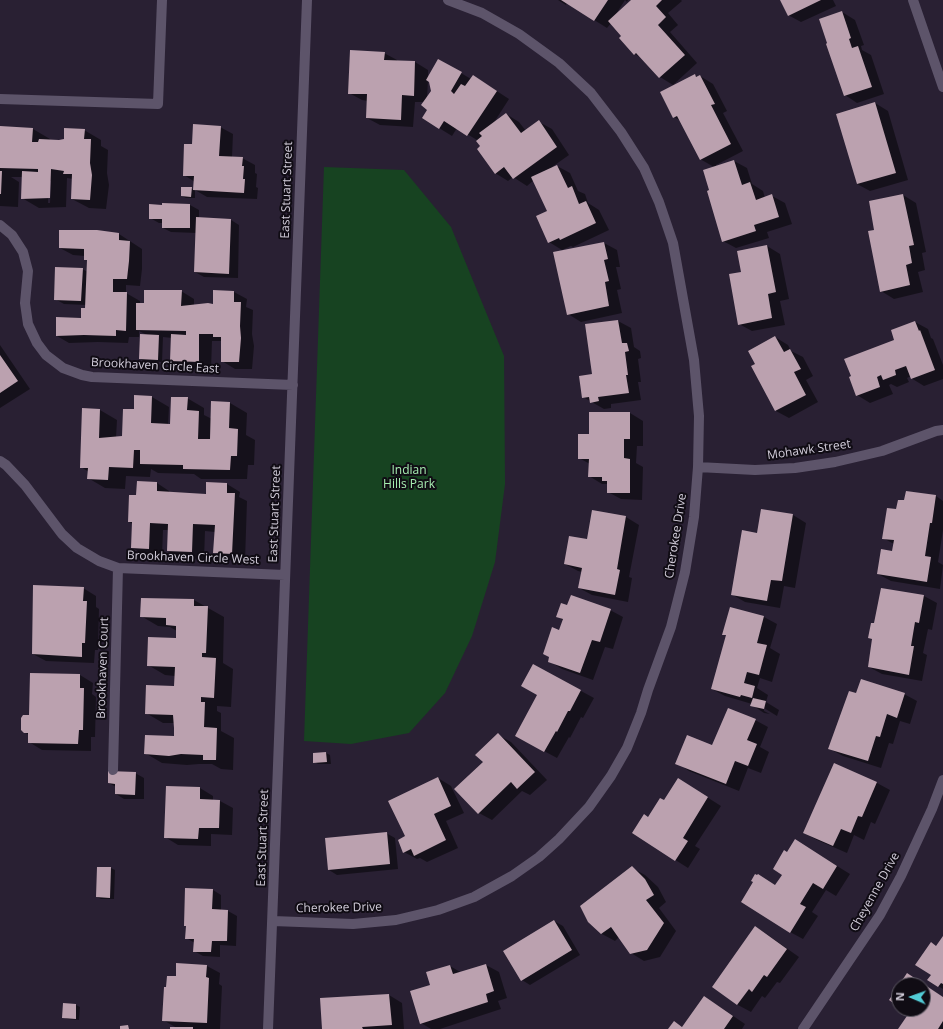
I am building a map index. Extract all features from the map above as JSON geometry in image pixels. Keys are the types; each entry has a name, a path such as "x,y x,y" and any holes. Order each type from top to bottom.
{"street":[{"path":"0,98 158,104 162,0"},
{"name":"East Stuart Street","path":"268,1029 307,0"},
{"name":"Cherokee Drive","path":"273,921 353,924 396,920 438,910 474,896 512,876 539,857 559,839 589,807 611,776 627,748 671,627 685,572 694,517 698,467 699,416 694,360 676,259 673,243 659,202 644,168 621,132 590,93 559,63 520,34 482,13 448,0"},
{"path":"913,0 943,86"},
{"name":"Brookhaven Circle East","path":"0,225 12,235 23,252 28,271 25,303 28,324 36,343 46,355 63,368 92,377 293,385"},
{"name":"Mohawk Street","path":"698,467 755,470 795,468 835,462 882,451 936,431 943,430"},
{"name":"Brookhaven Circle West","path":"0,461 6,465 25,485 62,534 78,548 99,561 118,568 285,575"},
{"name":"Brookhaven Court","path":"113,770 118,568"},
{"name":"Cheyenne Drive","path":"803,1029 880,915 902,876 932,809 943,780"}],"green space":[{"name":"Indian Hills Park","path":"324,167 404,170 451,227 504,356 505,484 495,562 472,636 445,693 409,733 351,744 304,741"}],"building":[{"path":"561,0 608,0 594,21"},
{"path":"631,0 662,0 656,6 666,17 658,25 685,55 659,78 636,53 634,55 619,38 621,36 608,21"},
{"path":"780,0 821,0 788,16"},
{"path":"842,11 851,38 849,39 852,48 858,46 872,87 844,96 819,19"},
{"path":"350,50 385,52 384,60 415,61 414,96 402,95 401,120 366,118 367,94 348,94"},
{"path":"438,59 462,72 451,91 454,94 461,84 465,86 473,75 497,91 467,136 444,121 439,129 422,118 427,110 421,105 431,91 429,82 426,80"},
{"path":"695,74 696,77 700,75 715,104 711,105 731,144 700,160 677,116 673,118 660,92"},
{"path":"875,102 896,173 857,184 836,114"},
{"path":"506,113 521,133 539,120 557,147 513,179 504,167 495,174 477,149 480,146 476,141 482,136 479,133"},
{"path":"193,124 221,126 219,156 243,157 243,179 245,179 244,193 193,190 194,176 183,176 184,144 192,144"},
{"path":"0,126 33,128 32,142 38,142 39,139 64,139 64,128 85,129 84,139 91,139 90,163 92,175 90,200 71,199 72,174 63,174 64,171 51,169 50,198 21,199 22,171 38,172 38,169 0,168"},
{"path":"734,160 742,185 750,182 756,200 772,194 779,217 754,225 756,231 722,242 707,191 709,190 703,170"},
{"path":"557,165 568,188 572,186 579,204 586,201 596,223 560,240 559,238 548,243 536,216 547,211 531,177"},
{"path":"0,171 2,171 1,194 0,194"},
{"path":"181,187 192,187 191,197 181,196"},
{"path":"903,194 914,245 909,246 912,263 906,265 910,285 880,292 868,231 874,230 869,201"},
{"path":"162,203 190,204 190,228 162,228 162,219 149,219 149,204 162,205"},
{"path":"196,217 231,219 229,274 194,272"},
{"path":"59,230 97,230 119,233 119,240 130,241 127,279 113,279 113,292 127,292 126,331 116,330 116,336 56,336 56,317 81,318 81,308 85,308 87,260 84,260 84,249 59,248"},
{"path":"604,242 608,259 604,260 609,281 605,282 609,306 567,315 553,252"},
{"path":"767,245 776,292 768,294 772,318 738,325 729,274 741,272 737,251"},
{"path":"55,267 83,268 81,301 54,300"},
{"path":"144,290 182,290 181,306 208,303 213,304 213,290 234,291 234,302 241,302 239,362 221,362 221,337 213,337 213,334 199,334 199,362 170,361 171,334 186,335 186,331 136,330 136,303 144,303"},
{"path":"618,320 622,343 627,343 629,351 625,352 628,375 626,375 629,393 598,397 599,401 590,403 589,397 582,398 579,376 592,374 585,324"},
{"path":"915,321 919,331 920,330 935,370 911,379 906,366 895,370 896,375 883,380 881,375 877,377 880,387 856,396 849,377 851,376 844,359 894,340 891,330"},
{"path":"140,334 159,335 158,360 139,359"},
{"path":"775,336 784,352 790,349 801,369 794,372 806,395 775,411 751,366 755,364 748,351"},
{"path":"0,355 18,381 0,393"},
{"path":"134,395 152,396 151,423 170,424 171,397 188,397 187,410 199,411 198,439 210,439 211,401 230,402 229,428 238,429 237,456 231,456 230,470 183,469 183,465 140,464 140,450 134,450 133,468 109,467 108,480 87,479 88,468 80,468 82,408 100,409 99,438 122,436 123,409 134,409"},
{"path":"589,412 630,412 630,439 624,439 624,458 630,459 630,493 607,493 607,481 602,481 602,477 588,477 589,459 578,459 578,434 589,434"},
{"path":"137,481 157,482 157,491 206,494 206,482 227,483 227,493 235,493 232,554 213,553 215,525 193,524 192,552 167,551 168,524 150,523 149,549 131,548 132,522 128,522 129,495 136,495"},
{"path":"906,491 936,495 925,556 931,557 927,582 877,574 881,549 892,551 894,540 882,539 887,508 896,509 898,500 904,500"},
{"path":"761,509 793,514 782,581 771,580 767,601 731,595 742,530 757,533"},
{"path":"592,510 626,516 617,569 620,570 615,595 578,588 582,568 564,564 569,536 587,539"},
{"path":"33,585 84,587 83,601 87,601 85,643 82,643 82,657 32,654"},
{"path":"881,588 924,595 919,623 915,622 911,646 914,646 909,675 868,667 872,639 868,638 871,623 874,623"},
{"path":"571,595 611,609 600,642 592,640 580,673 548,662 549,657 543,654 552,627 559,630 563,619 556,617 561,603 567,605"},
{"path":"141,598 194,599 194,606 208,606 206,653 202,653 202,657 216,658 214,698 201,697 201,702 205,702 204,727 217,728 216,760 203,760 203,755 181,754 169,756 144,754 145,735 174,736 173,715 145,714 146,685 174,686 175,667 147,666 148,637 176,638 176,626 166,625 166,618 140,617"},
{"path":"730,607 764,616 757,643 767,645 759,675 747,672 744,683 755,686 752,698 741,695 740,697 711,689 726,635 722,635"},
{"path":"533,664 581,690 570,711 568,711 544,752 515,736 537,695 521,686"},
{"path":"30,673 80,674 80,688 84,688 83,730 79,730 78,744 28,743 28,733 24,733 21,730 21,718 23,715 29,715"},
{"path":"861,679 905,693 897,718 887,714 880,737 876,736 868,761 828,749 849,691 856,693"},
{"path":"753,698 766,701 764,709 750,706"},
{"path":"728,708 756,719 747,740 757,744 748,766 735,761 726,784 675,764 687,735 712,745"},
{"path":"498,733 535,772 517,789 511,782 478,814 454,789 483,762 475,755"},
{"path":"326,752 327,762 313,763 313,753"},
{"path":"834,763 877,782 862,817 858,816 851,833 841,829 833,846 803,833"},
{"path":"108,771 136,772 135,795 115,794 115,784 108,783"},
{"path":"438,777 451,806 434,814 446,840 414,856 411,849 403,853 398,840 405,836 388,801"},
{"path":"678,778 708,797 683,838 688,841 675,861 632,833 644,814 648,817 660,798 664,800"},
{"path":"166,786 200,787 200,799 220,800 219,828 199,828 198,839 164,838"},
{"path":"387,832 390,864 328,870 325,838"},
{"path":"795,839 837,866 823,889 813,883 800,904 806,907 790,933 741,902 753,882 751,881 755,874 758,874 775,885 782,875 773,869 784,850 787,852"},
{"path":"632,866 645,879 654,895 646,900 664,923 647,950 630,954 611,927 601,934 588,922 580,906"},
{"path":"97,867 111,867 110,898 96,897"},
{"path":"185,888 213,889 212,909 228,910 227,941 212,941 211,952 193,952 194,939 185,939"},
{"path":"554,920 572,950 521,981 503,951"},
{"path":"755,926 787,949 767,977 764,975 752,992 749,989 737,1005 712,987"},
{"path":"943,936 943,984 941,983 938,987 931,983 931,977 929,977 931,975 915,965 931,942 936,946"},
{"path":"176,963 207,965 206,977 209,978 207,1023 162,1021 164,987 166,987 167,976 176,976"},
{"path":"486,964 494,991 486,994 488,1002 420,1024 410,991 430,985 426,972 450,965 453,974"},
{"path":"907,973 913,977 904,977"},
{"path":"931,989 943,997 943,1021 938,1029 898,1029 906,1017 931,1017"},
{"path":"389,994 392,1025 362,1027 363,1029 322,1029 320,998"},
{"path":"704,996 733,1016 724,1029 668,1029 674,1021 682,1027"},
{"path":"63,1003 76,1004 76,1019 62,1018"},
{"path":"128,1025 129,1029 120,1029 120,1026"},
{"path":"170,1027 193,1027 193,1029 170,1029"}]}
